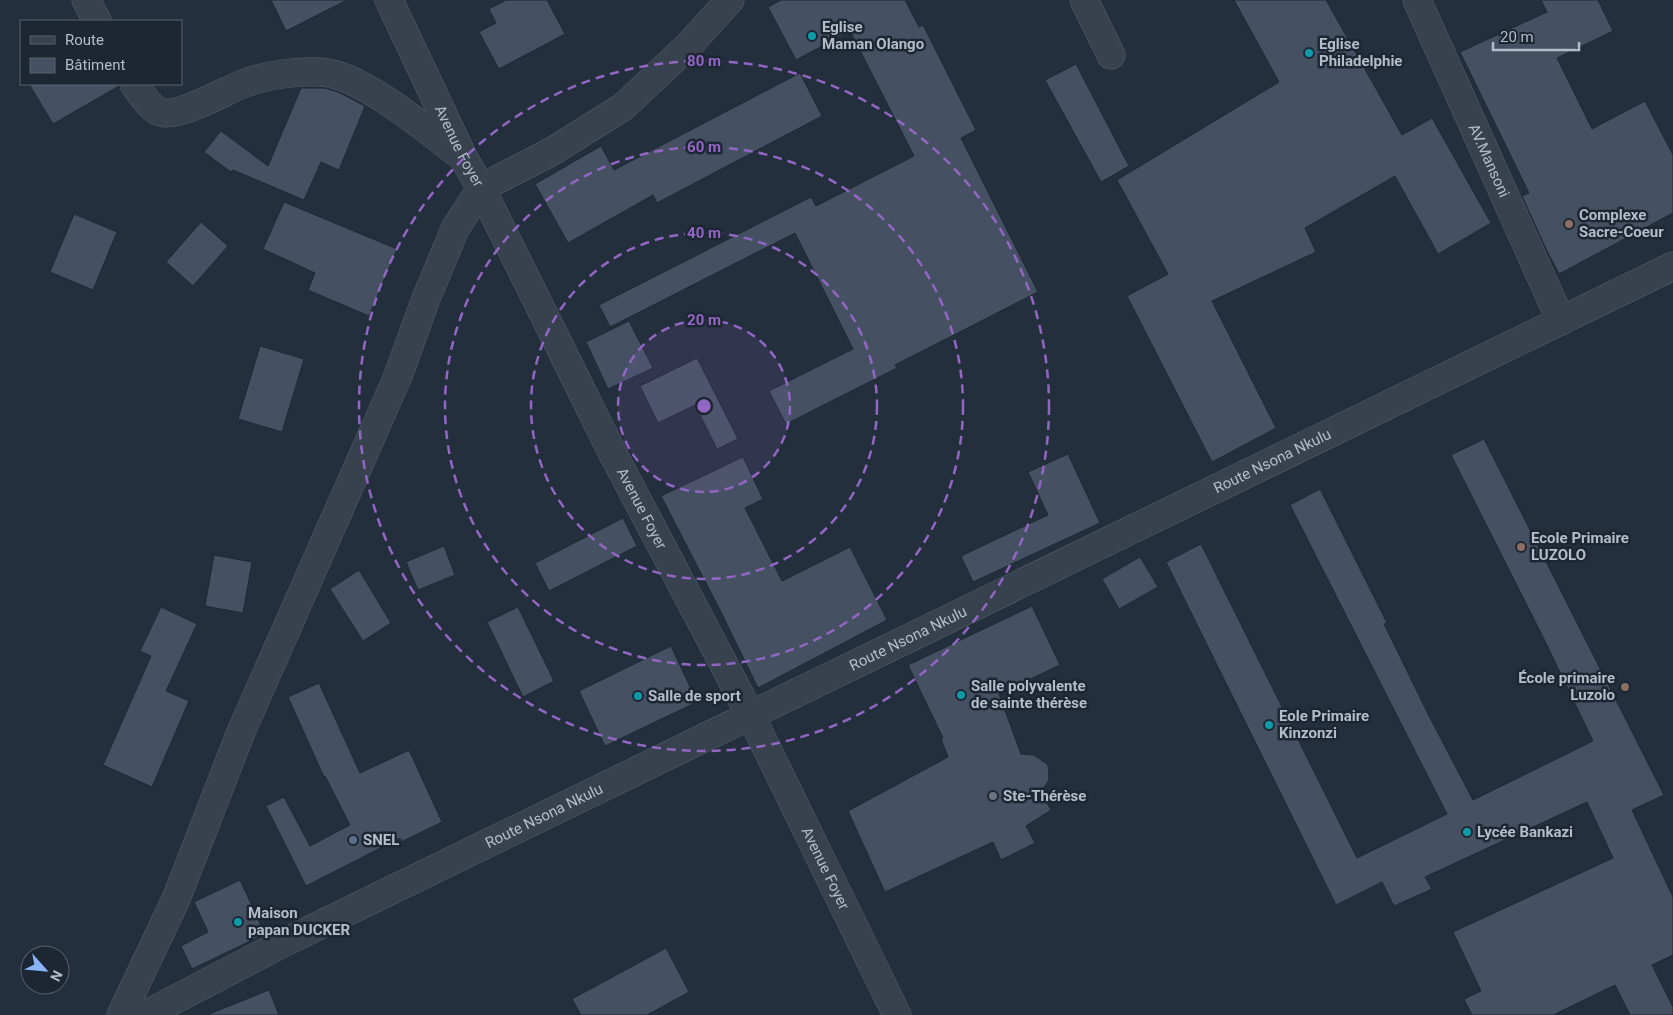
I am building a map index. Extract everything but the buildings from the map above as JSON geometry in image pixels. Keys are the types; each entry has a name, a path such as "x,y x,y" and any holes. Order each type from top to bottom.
{"street":[{"path":"86,0 96,20"},
{"name":"Avenue Foyer","path":"389,0 463,157 481,188 612,452 751,716 897,1015"},
{"path":"121,1015 176,899 241,732 398,376 424,302 455,229 481,188 551,152 623,107 689,45 730,0"},
{"path":"1084,0 1111,55"},
{"name":"AV.Mansoni","path":"1417,0 1561,321"},
{"path":"135,85 146,101 160,112 179,112 246,82 306,71 330,73 361,85 463,157"},
{"name":"Route Nsona Nkulu","path":"146,1015 285,942 1673,266"}],"place":[{"name":"Eglise Maman Olango","path":"812,36"},
{"name":"Eglise Philadelphie","path":"1309,53"},
{"name":"Complexe Sacre-Coeur","path":"1569,224"},
{"name":"Ecole Primaire LUZOLO","path":"1521,547"},
{"name":"École primaire Luzolo","path":"1625,687"},
{"name":"Salle polyvalente de sainte thérèse","path":"961,695"},
{"name":"Salle de sport","path":"638,696"},
{"name":"Eole Primaire Kinzonzi","path":"1269,725"},
{"name":"Ste-Thérèse","path":"993,796"},
{"name":"Lycée Bankazi","path":"1467,832"},
{"name":"SNEL","path":"353,840"},
{"name":"Maison papan DUCKER","path":"238,922"}]}
